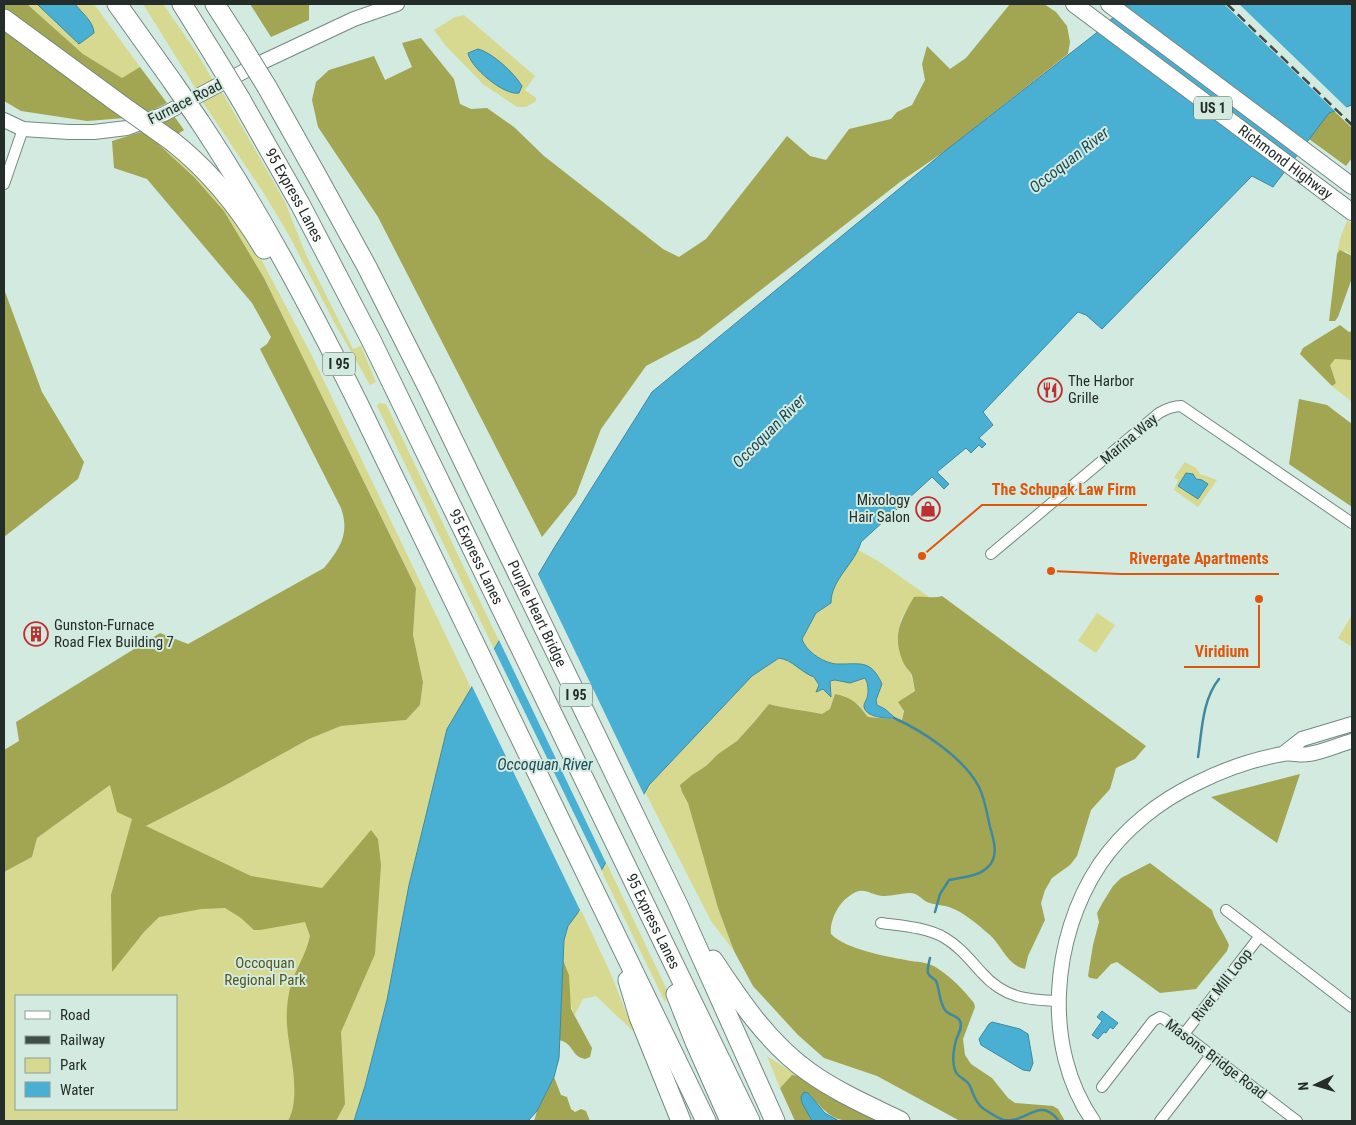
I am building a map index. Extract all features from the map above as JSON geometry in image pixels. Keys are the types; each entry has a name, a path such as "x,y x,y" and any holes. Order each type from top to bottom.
{"highway":[{"name":"I 95","path":"117,4 200,122 255,209 283,258 348,384 462,616 706,1121"},
{"name":"95 Express Lanes","path":"182,4 241,100 292,190 350,300 750,1121"},
{"name":"Purple Heart Bridge","path":"217,6 267,87 367,267 679,907"},
{"path":"4,19 173,142 206,170 236,206 254,232 300,312 348,384"},
{"path":"641,896 695,1042 728,1118"},
{"name":"I 95","path":"679,907 775,1121"},
{"path":"679,907 734,992 774,1041 802,1067 832,1087 900,1121"},
{"path":"620,945 635,1005 681,1121"}],"main road":[{"name":"Richmond Highway","path":"1074,4 1352,212"},
{"name":"Richmond Highway","path":"1109,4 1352,186"}],"street":[{"name":"Furnace Road","path":"354,19 370,4"},
{"name":"Furnace Road","path":"4,120 23,129 94,132 127,128 164,114 256,65 354,19 397,4"},
{"path":"4,184 23,129"},
{"name":"Marina Way","path":"991,554 1159,413 1175,406 1181,406 1352,523"},
{"path":"1284,753 1302,739 1352,724"},
{"path":"1093,1121 1079,1099 1064,1061 1059,1023 1059,1001 1065,951 1077,908 1099,864 1118,841 1151,810 1196,783 1240,766 1284,753 1309,755 1352,741"},
{"name":"River Mill Loop","path":"1226,910 1352,1007"},
{"path":"881,923 916,929 943,937 966,955 991,982 1013,996 1029,1000 1059,1001"},
{"name":"River Mill Loop","path":"1184,1034 1260,936"},
{"name":"Masons Bridge Road","path":"1102,1087 1156,1018 1164,1019 1297,1121"},
{"path":"1160,1121 1211,1055"}],"green space":[{"path":"4,4 27,4 83,54 122,78 140,67 167,103 148,112 76,63 4,9"},
{"path":"27,4 94,4 140,67 122,78 83,54"},
{"path":"143,4 163,4 197,53 214,82 196,89"},
{"path":"250,4 309,4 309,20 271,37"},
{"path":"1010,4 1044,4 1056,12 1067,26 1070,42 1068,54 945,151 900,182 699,338 646,366 601,429 576,495 542,537 378,217 318,127 312,100 316,82 329,70 374,56 385,80 412,67 402,43 421,38 454,79 460,104 471,109 487,108 514,127 544,156 663,249 679,257 706,239 787,136 810,156 826,160 849,129 891,119 897,112 912,105 925,80 922,64 927,46 950,69 966,58"},
{"path":"464,15 535,76 525,90 536,98 536,101 526,107 517,107 483,84 445,45 434,30 455,17"},
{"path":"4,29 125,118 87,121 21,111 4,101"},
{"path":"221,90 285,202 306,255 353,349 361,346 376,382 370,385 265,195 202,101"},
{"path":"1334,111 1352,128 1352,158 1346,166 1309,139 1329,112"},
{"path":"174,116 184,130 175,136 161,124"},
{"name":"Occoquan Regional Park","path":"144,131 193,167 243,230 261,259 312,356 471,688 447,729 409,885 387,1000 354,1121 4,1121 4,872 32,857 37,838 110,785 146,826 309,739 341,726 406,720 420,705 423,682 413,635 416,588 264,278 224,211 194,177"},
{"path":"144,131 194,177 224,211 264,278 416,588 413,635 423,682 420,705 406,720 341,726 309,739 146,826 251,876 322,888 371,830 378,839 381,865 375,954 341,1032 345,1104 336,1121 288,1121 292,1111 294,1087 287,1025 287,1006 292,982 310,936 305,922 254,930 241,918 225,908 201,909 159,917 144,932 112,972 111,895 132,819 117,812 110,785 37,838 32,857 4,872 4,750 19,741 16,722 160,633 188,644 324,568 339,547 344,533 344,517 341,508 260,349 267,344 271,337 252,303 147,179 114,168 112,141"},
{"path":"1347,220 1352,224 1352,256 1346,251 1337,254"},
{"path":"1340,250 1352,256 1352,278 1338,317 1335,321 1329,321 1337,254"},
{"path":"4,289 42,392 84,462 78,479 4,537"},
{"path":"1340,325 1349,332 1352,331 1352,360 1335,359 1330,365 1336,383 1332,386 1300,354 1303,348"},
{"path":"1335,359 1352,360 1352,402 1332,386 1336,383 1329,365"},
{"path":"1299,399 1327,405 1352,424 1352,507 1289,464"},
{"path":"379,403 386,404 499,641 494,649 377,406"},
{"path":"1185,462 1196,468 1200,474 1217,480 1198,507 1174,490 1178,480 1174,477"},
{"path":"858,550 878,561 932,599 914,598 901,619 898,633 905,665 911,674 915,691 905,697 902,720 892,719 895,719 885,709 877,705 876,700 882,684 855,663 838,665 827,662 807,648 802,639 816,613 831,603 837,582"},
{"path":"942,596 1146,746 1135,759 1116,768 1110,789 1091,810 1077,856 1070,865 1052,878 1045,890 1041,903 1045,920 1028,956 1025,969 1014,964 990,935 965,915 955,909 927,902 913,893 884,896 866,891 853,893 844,900 838,909 831,924 831,934 838,940 857,949 928,964 948,976 974,1003 975,1007 963,1039 965,1055 971,1064 992,1078 1008,1098 1015,1103 1053,1106 1058,1109 1065,1121 960,1121 877,1076 824,1058 798,1035 753,986 734,951 718,908 688,803 680,785 737,741 769,704 822,714 830,709 835,694 846,697 854,702 868,717 902,720 904,711 898,702 915,691 912,675 904,664 898,644 901,621 914,597"},
{"path":"1097,613 1115,625 1096,653 1078,641"},
{"path":"1352,615 1352,647 1338,638"},
{"path":"779,658 788,661 814,677 819,685 817,691 823,688 827,693 831,691 830,681 850,683 865,678 868,692 864,705 869,712 880,718 868,717 857,704 835,694 830,709 822,714 769,704 737,741 692,775 682,792 688,803 718,908 734,951 711,921 645,792 649,785 752,676"},
{"path":"1300,774 1277,843 1211,797"},
{"path":"606,862 668,992 665,1002 601,870"},
{"path":"1150,863 1212,910 1229,945 1227,951 1196,989 1160,993 1117,962 1111,964 1097,979 1088,976 1099,922 1097,913 1103,902 1113,886 1121,878"},
{"path":"580,908 610,972 634,1032 596,996 583,999 574,1016 570,1000 569,975 563,960 564,940 568,926"},
{"path":"563,960 569,975 571,1009 592,1048 590,1057 585,1059 577,1055 568,1044 559,1040"},
{"path":"767,1056 798,1076 792,1075 780,1088"},
{"path":"792,1075 798,1076 838,1101 878,1121 846,1121 838,1119 825,1111 808,1093 809,1117 812,1121 795,1121 780,1088"},
{"path":"554,1077 561,1095 567,1097 571,1109 575,1112 581,1109 586,1111 590,1121 534,1121"}],"water":[{"path":"75,4 90,21 94,33 79,44 38,5"},
{"name":"Occoquan River","path":"1128,4 1352,4 1352,105 1329,113 1273,187 1252,176 1102,329 1086,315 1078,312 983,412 993,425 979,438 986,444 982,448 979,445 971,453 966,448 937,472 949,484 944,489 932,477 861,542 854,557 835,586 831,603 816,613 802,639 812,653 823,660 835,664 860,664 870,667 882,684 876,700 877,705 895,718 871,715 867,712 864,705 868,690 865,678 850,683 830,681 831,697 823,689 816,692 819,685 814,677 788,661 779,658 752,676 649,785 577,914 568,926 564,940 559,1058 554,1077 537,1111 528,1121 354,1121 387,1000 409,885 447,729 554,548 652,392 945,151 1095,34"},
{"path":"478,49 503,64 514,75 522,86 519,93 505,90 481,73 470,59 468,53"},
{"path":"1186,473 1193,474 1196,479 1208,484 1198,499 1178,486"},
{"path":"1102,1011 1118,1023 1113,1029 1110,1027 1098,1039 1092,1035 1102,1021 1097,1017"},
{"path":"992,1022 1020,1029 1028,1034 1033,1063 1030,1071 1023,1070 981,1045 979,1039"},
{"path":"804,1092 808,1093 825,1113 839,1121 812,1121 802,1103 801,1097"}],"pier":[{"path":"1224,4 1239,4 1348,109 1337,113"},
{"path":"537,572 645,797 607,865 498,638"},
{"path":"493,647 603,873 581,912 471,684"}],"waterway":[{"path":"1198,757 1206,706 1213,687 1219,679"},
{"path":"894,718 942,746 972,776 983,796 993,837 995,853 988,867 980,873 949,880 940,894 935,912"},
{"path":"930,958 928,973 936,981 943,1007 947,1012 959,1019 961,1024 954,1051 955,1070 969,1084 978,1104 1004,1120 1012,1120 1039,1110 1045,1110 1059,1121"}],"railway":[{"path":"1227,4 1352,125"}],"place":[{"name":"The Harbor Grille","path":"1050,390"},
{"name":"Mixology Hair Salon","path":"928,509"},
{"name":"The Schupak Law Firm","path":"922,556"},
{"name":"Rivergate Apartments","path":"1051,571"},
{"name":"Viridium","path":"1259,599"},
{"name":"Gunston-Furnace Road Flex Building 7","path":"36,634"}]}
